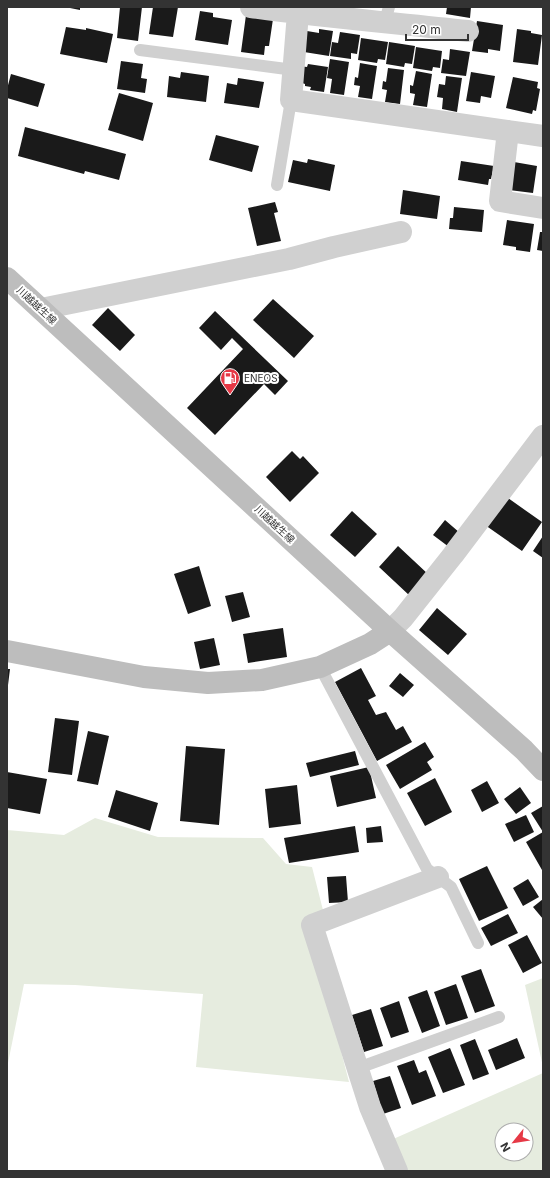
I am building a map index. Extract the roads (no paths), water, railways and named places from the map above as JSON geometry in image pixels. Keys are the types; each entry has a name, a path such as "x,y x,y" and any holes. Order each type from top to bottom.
{"main road":[{"name":"川越越生線","path":"7,278 16,292 41,309 390,631 524,750 543,770"},
{"path":"7,651 144,677 208,683 262,680 320,667 356,651 390,631"}],"street":[{"path":"262,8 298,13 387,14 468,31"},
{"path":"298,13 291,100 543,136"},
{"path":"508,131 500,201 543,208"},
{"path":"41,309 289,259 401,232"},
{"path":"390,631 403,618 453,556 543,436"},
{"path":"397,1171 370,1106 312,925 438,877"}],"lane":[{"path":"140,50 294,70"},
{"path":"277,185 291,100"},
{"path":"320,667 427,869 450,887 478,943"},
{"path":"358,1068 499,1017"}],"place":[{"name":"ENEOS","path":"230,395"}]}
